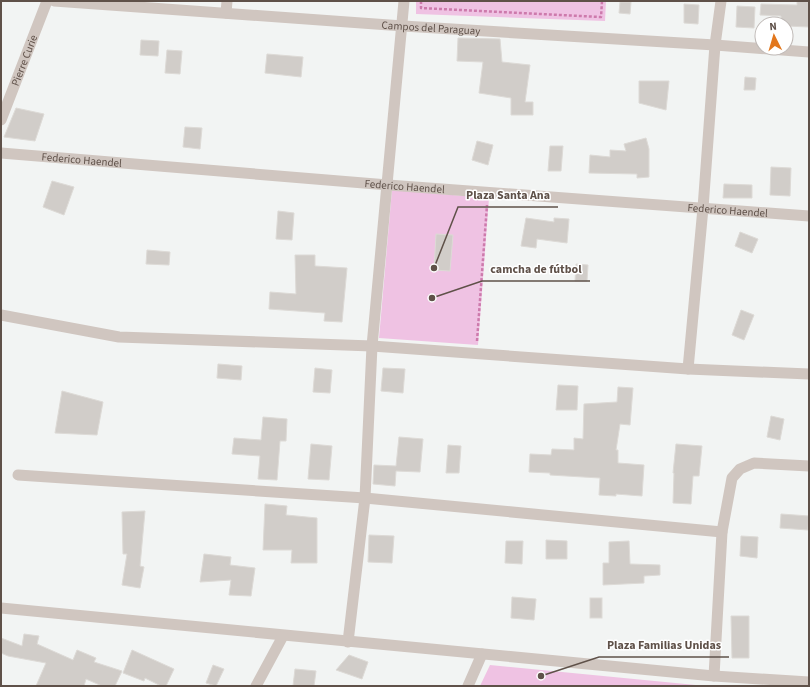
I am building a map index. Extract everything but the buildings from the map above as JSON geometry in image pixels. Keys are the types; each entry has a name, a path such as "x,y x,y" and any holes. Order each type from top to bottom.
{"street":[{"name":"Pierre Curie","path":"1,120 47,1"},
{"name":"Campos del Paraguay","path":"54,1 403,26 809,52"},
{"path":"226,13 227,1"},
{"path":"348,642 365,498 372,346 403,26 404,1"},
{"path":"688,369 703,208 715,45 721,1"},
{"name":"Federico Haendel","path":"1,153 388,185 809,216"},
{"path":"1,315 119,337 372,346 688,369 809,374"},
{"path":"714,676 722,532 732,478 740,469 754,463 809,466"},
{"path":"18,475 365,498 722,532"},
{"path":"1,608 714,676 809,682"},
{"path":"256,686 283,636"},
{"path":"468,686 482,654"}],"path":[{"path":"421,1 421,8 601,17 602,1"},
{"path":"477,344 488,199"}],"shaded area":[{"path":"416,1 606,1 605,21 416,14"},
{"path":"392,190 489,198 478,345 379,338"},
{"path":"490,665 706,686 480,686"}],"place":[{"name":"Plaza Santa Ana","path":"434,268"},
{"name":"camcha de fútbol","path":"432,298"},
{"name":"Plaza Familias Unidas","path":"541,676"}]}
